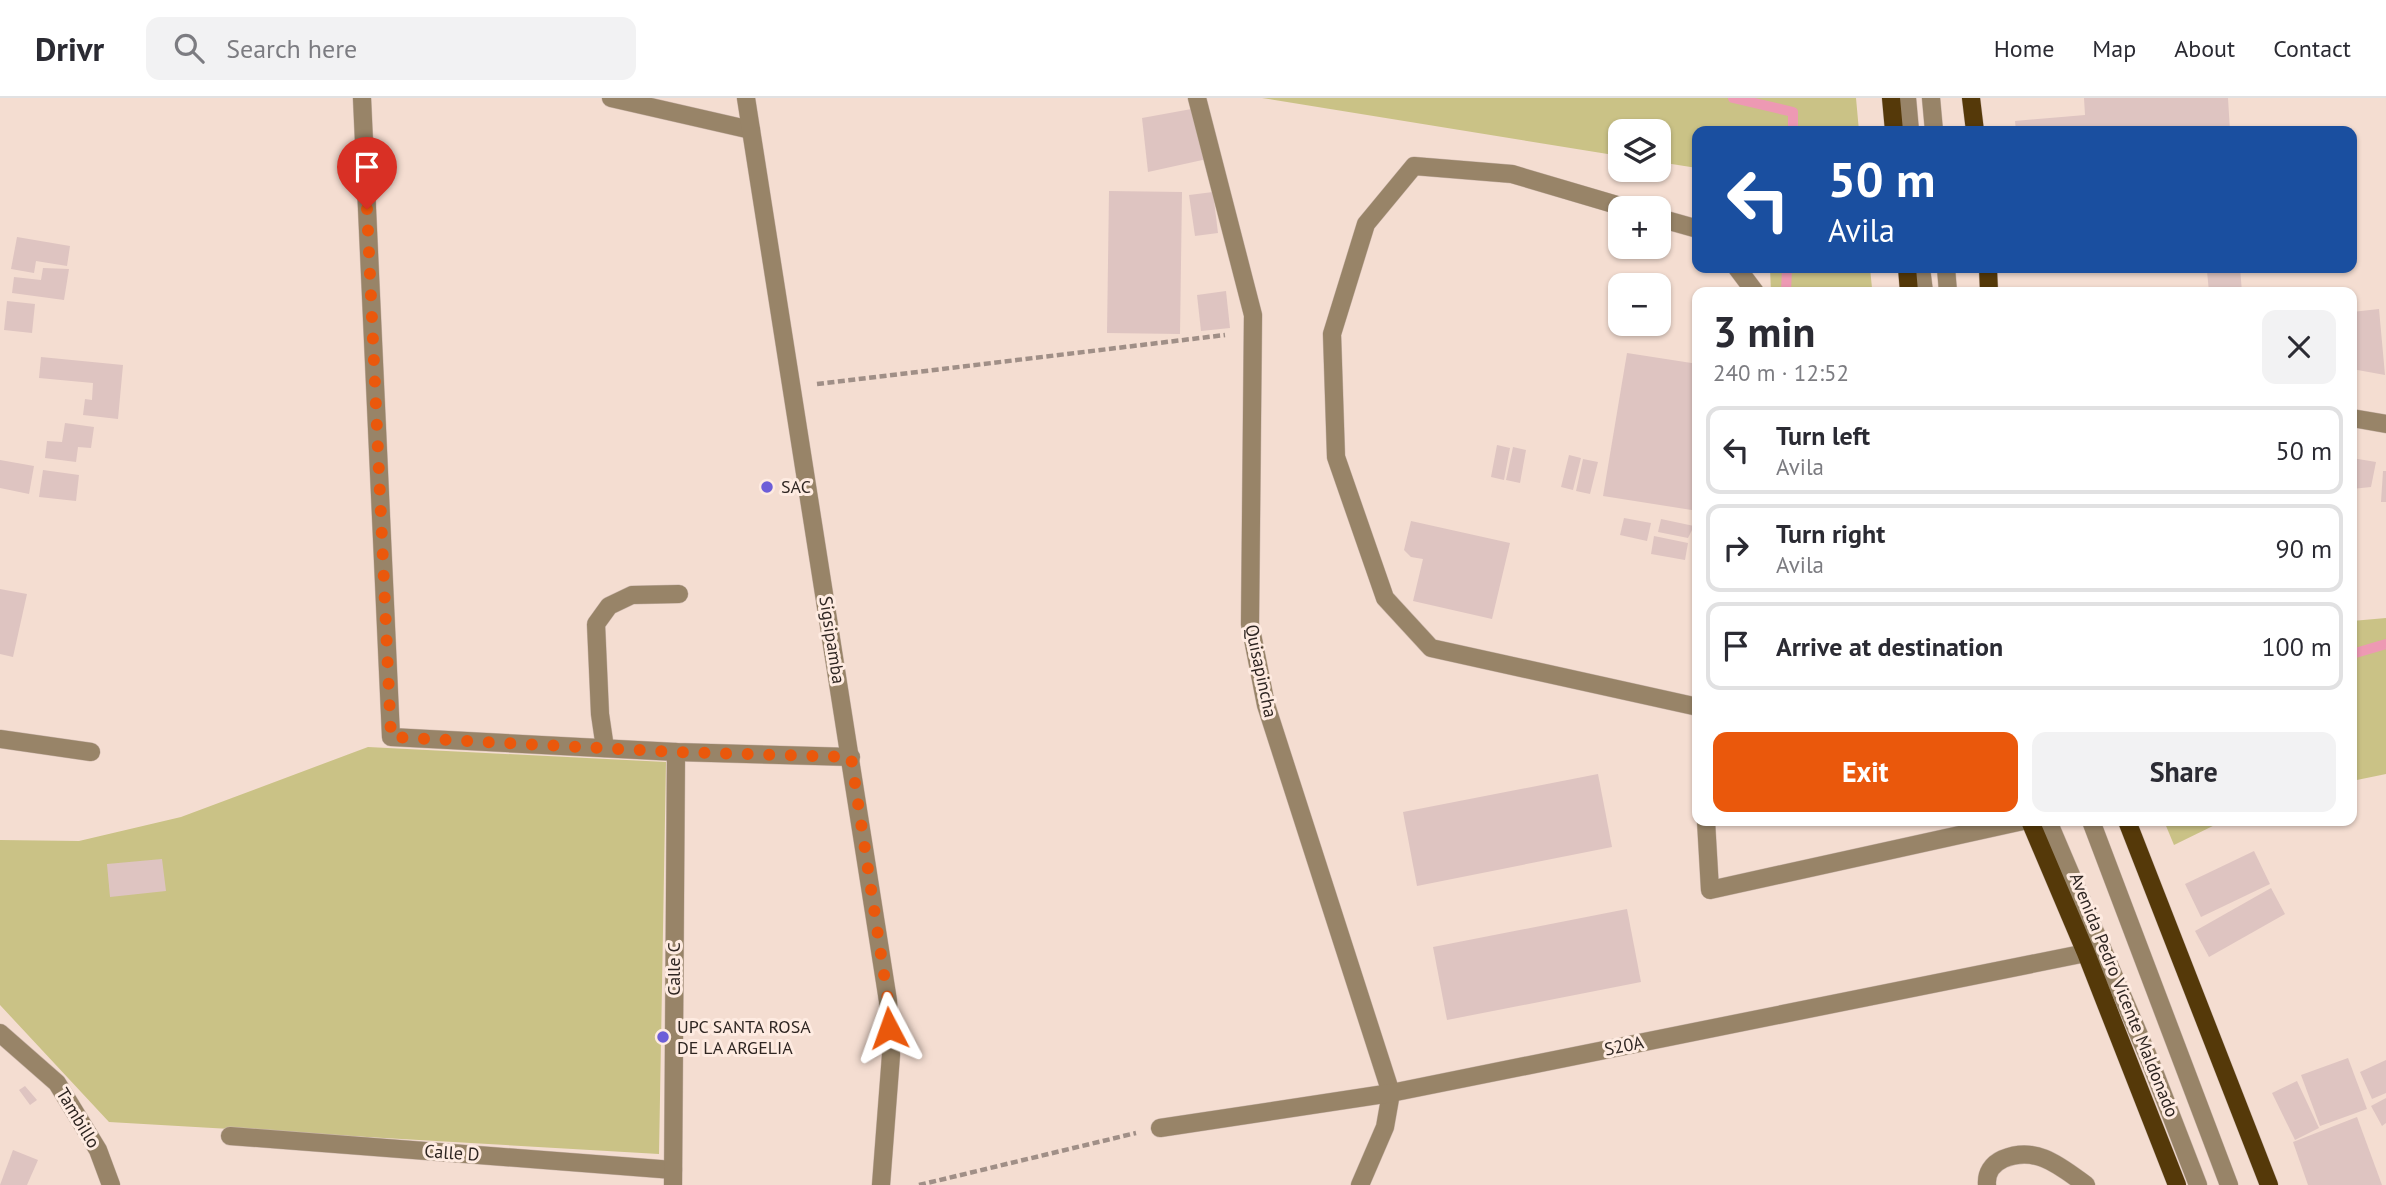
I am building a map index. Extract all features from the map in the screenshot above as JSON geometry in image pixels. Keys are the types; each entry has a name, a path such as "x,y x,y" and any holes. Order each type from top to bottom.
{"main road":[{"path":"1891,98 1894,126"},
{"path":"1971,98 1974,126"},
{"name":"Avenida Pedro Vicente Maldonado","path":"2032,826 2086,953 2177,1185"},
{"path":"2129,826 2269,1185"}],"street":[{"path":"362,98 391,737 676,752 851,757"},
{"path":"611,98 751,130"},
{"name":"Sigsipamba","path":"746,98 888,1001 891,1055 881,1185"},
{"name":"Quisapincha","path":"1197,98 1253,315 1250,624 1266,705 1391,1093 1385,1126 1360,1185"},
{"path":"1907,98 1910,126"},
{"path":"1931,98 1934,126"},
{"path":"1608,202 1512,174 1413,166 1366,224 1332,334 1336,457 1385,598 1432,648 1692,705"},
{"path":"1671,221 1692,227"},
{"path":"2357,419 2386,424"},
{"path":"605,748 600,714 596,624 609,606 632,595 678,594"},
{"path":"0,739 91,752"},
{"name":"Calle C","path":"673,1177 676,752"},
{"path":"1706,826 1710,890 2000,826"},
{"path":"2050,826 2150,1061 2198,1185"},
{"path":"2093,826 2229,1185"},
{"name":"S20A","path":"1160,1128 1391,1093 2086,953"},
{"name":"Tambillo","path":"0,1033 57,1083 98,1150 111,1185"},
{"name":"Calle D","path":"230,1136 673,1177"},
{"path":"1987,1185 1990,1169 1998,1161 2014,1154 2030,1153 2058,1165 2086,1185"}],"path":[{"path":"792,387 1252,332"},
{"path":"919,1185 1160,1128"}],"shaded area":[{"path":"1262,98 1856,98 1859,126 1692,126 1692,167 1671,164 1671,119 1608,119 1608,154"},
{"path":"1770,273 1870,273 1872,287 1771,287"},
{"path":"2386,618 2386,774 2357,780 2357,621"},
{"path":"368,747 666,762 659,1154 109,1122 0,1005 0,840 79,841 181,817"},
{"path":"2166,826 2213,826 2174,845"}],"building":[{"path":"2084,98 2228,98 2230,126 2016,126 2015,121 2085,115"},
{"path":"1197,108 1207,159 1148,172 1142,118"},
{"path":"1109,191 1182,192 1180,334 1107,333"},
{"path":"1213,192 1218,233 1195,236 1189,195"},
{"path":"17,237 70,246 67,266 36,261 34,273 11,269"},
{"path":"43,268 69,269 64,300 12,293 14,277 41,280"},
{"path":"2207,273 2240,273 2242,287 2209,287"},
{"path":"1226,291 1230,328 1201,331 1197,295"},
{"path":"7,301 35,304 32,333 4,330"},
{"path":"2379,309 2385,375 2357,370 2357,311"},
{"path":"1627,353 1692,363 1692,510 1603,496"},
{"path":"41,357 123,365 118,419 83,415 85,399 92,400 93,383 39,378"},
{"path":"65,423 94,427 91,448 78,447 76,462 45,458 47,441 62,442"},
{"path":"1497,445 1510,448 1504,480 1491,477"},
{"path":"1513,447 1526,450 1520,483 1506,480"},
{"path":"1569,455 1581,458 1573,490 1561,487"},
{"path":"1583,459 1598,462 1590,494 1576,491"},
{"path":"2357,459 2376,462 2371,487 2357,488"},
{"path":"0,460 34,466 29,494 0,488"},
{"path":"43,470 79,475 76,501 39,497"},
{"path":"2383,471 2386,471 2386,502 2381,502"},
{"path":"1624,518 1651,523 1647,541 1620,535"},
{"path":"1661,519 1692,526 1688,538 1658,532"},
{"path":"1411,521 1510,543 1492,619 1413,601 1423,559 1411,557 1404,550"},
{"path":"1654,536 1688,543 1685,560 1651,554"},
{"path":"0,589 27,594 13,657 0,654"},
{"path":"1598,774 1612,847 1417,886 1403,812"},
{"path":"2254,851 2270,884 2201,917 2185,884"},
{"path":"162,859 166,891 110,897 107,864"},
{"path":"2271,888 2285,914 2209,957 2195,931"},
{"path":"1627,909 1641,982 1447,1020 1433,947"},
{"path":"2348,1058 2367,1109 2320,1126 2301,1075"},
{"path":"2386,1060 2386,1093 2372,1099 2360,1072"},
{"path":"2297,1081 2319,1128 2295,1140 2272,1093"},
{"path":"25,1086 37,1100 30,1105 19,1090"},
{"path":"2386,1098 2386,1123 2382,1126 2371,1106"},
{"path":"2357,1117 2382,1185 2308,1185 2293,1142"},
{"path":"13,1150 38,1160 27,1185 0,1185"}],"waterway":[{"path":"1733,98 1793,112 1793,126"},
{"path":"1786,287 1787,273"},
{"path":"2357,653 2386,644"}],"place":[{"name":"SAC","path":"767,487"},
{"name":"UPC SANTA ROSA DE LA ARGELIA","path":"663,1037"}],"route":[{"path":"367,209 391,737 676,752 851,757 888,1001 889,1028"}]}
